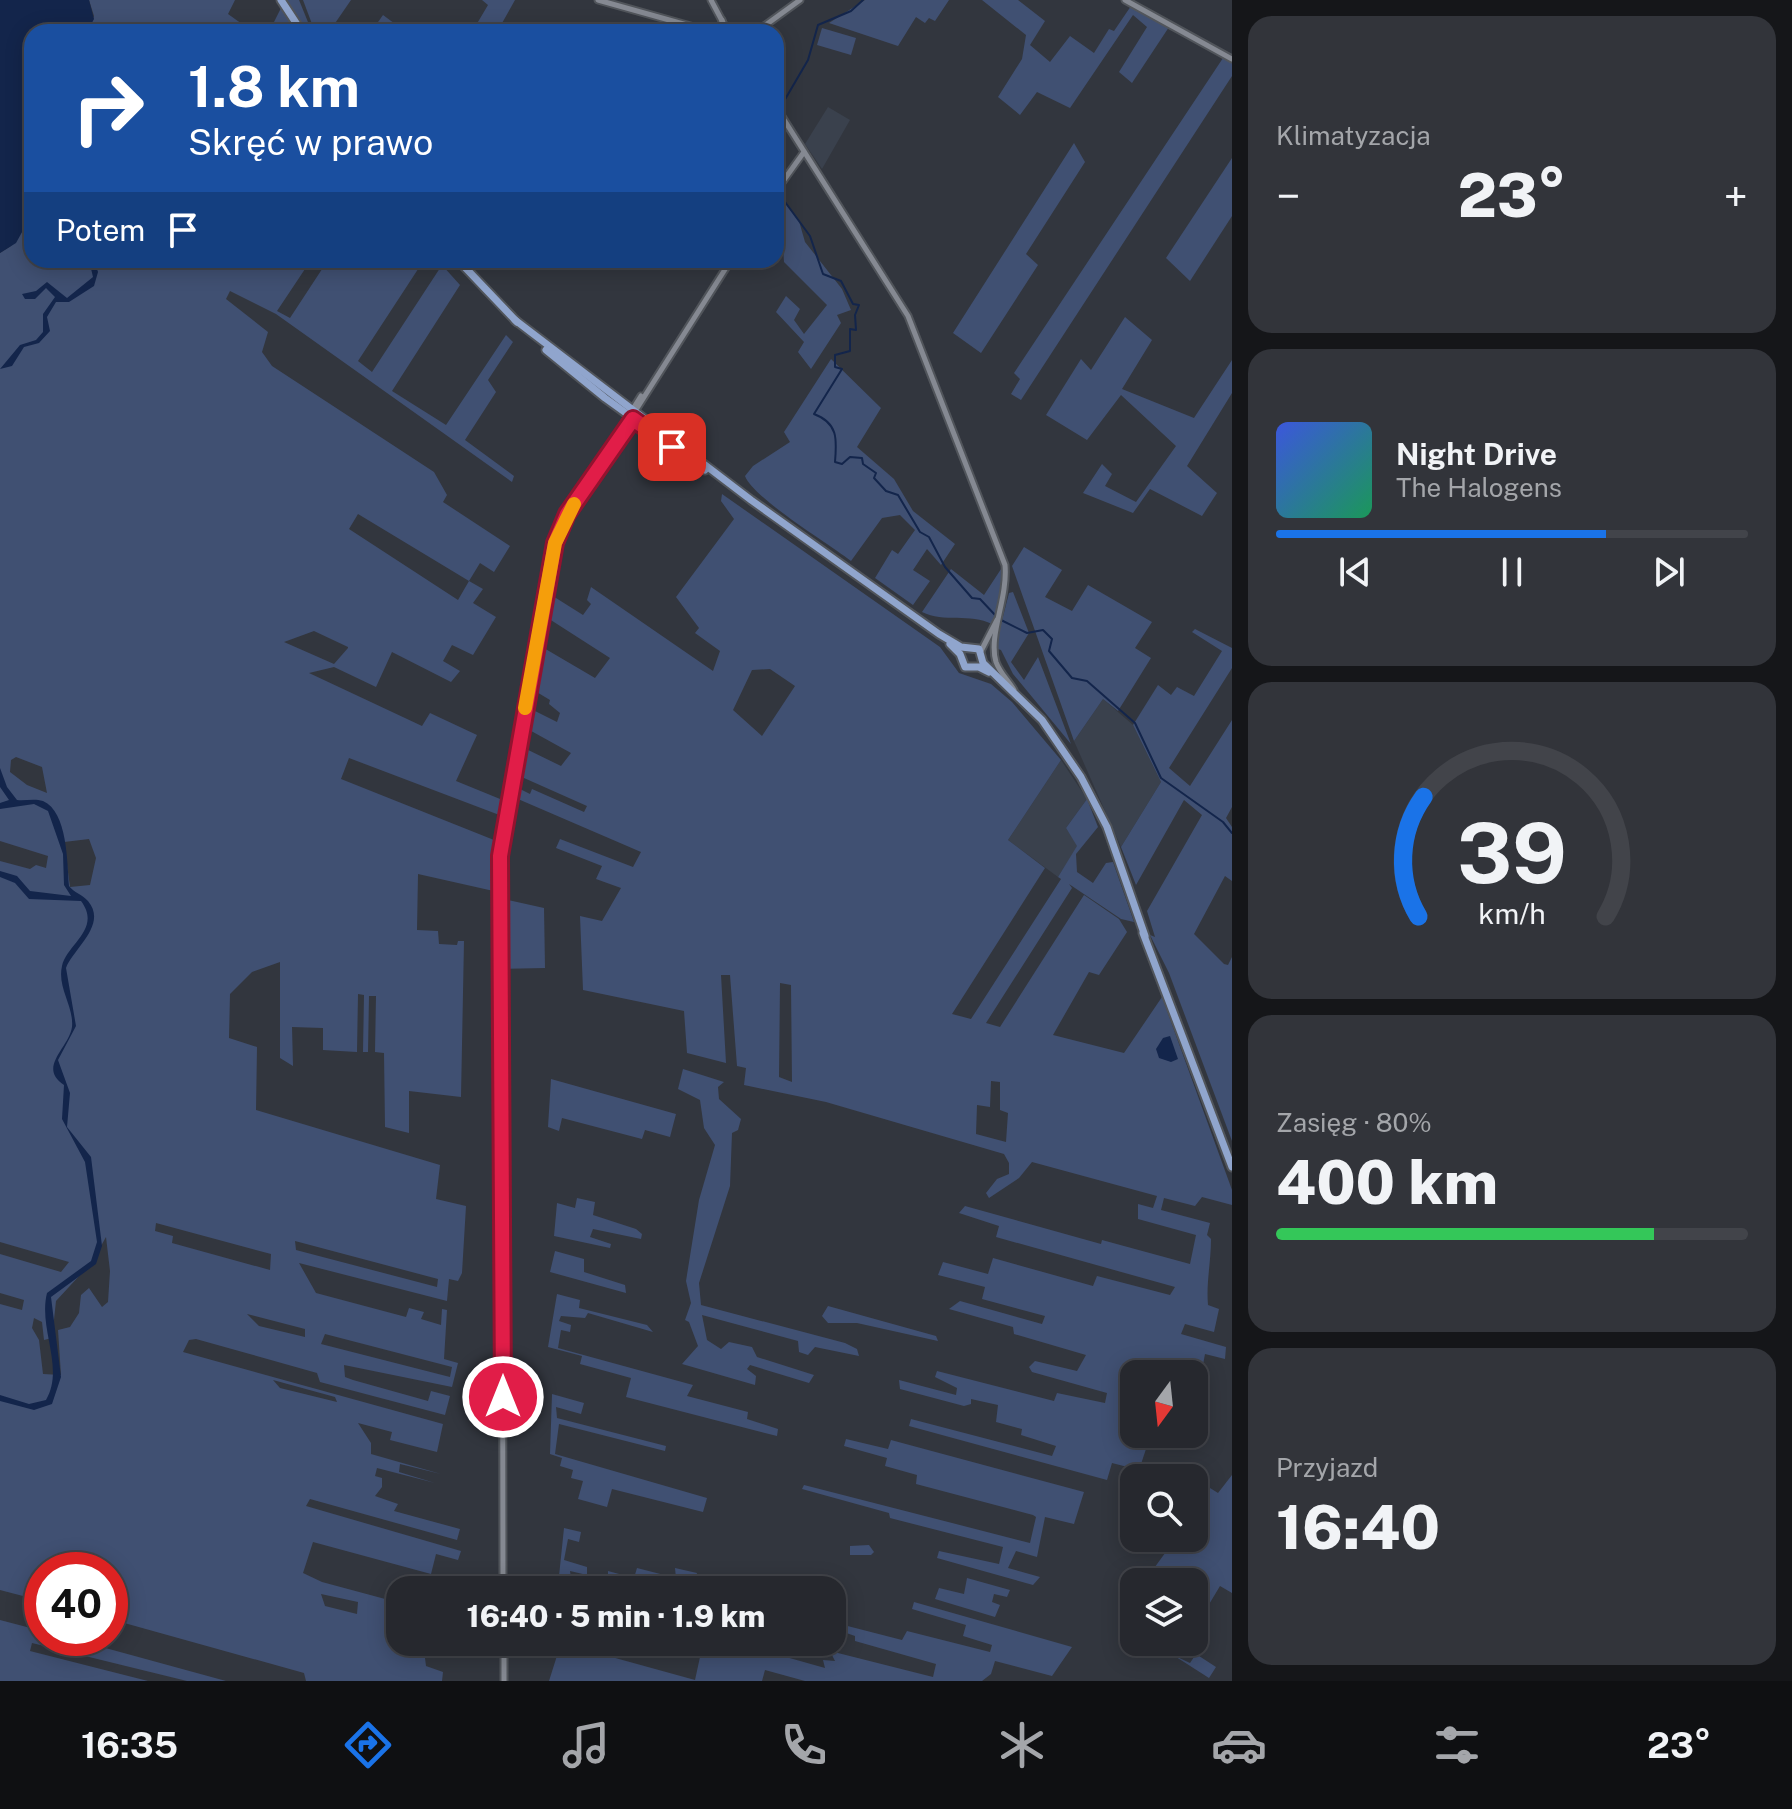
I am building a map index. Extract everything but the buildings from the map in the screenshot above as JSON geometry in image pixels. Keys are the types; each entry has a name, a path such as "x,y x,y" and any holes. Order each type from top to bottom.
{"main road":[{"path":"282,0 297,24"},
{"path":"466,268 556,359 963,651 978,649 980,664 1017,694 1059,742 1107,827 1232,1167"},
{"path":"963,651 965,667 980,664"}],"street":[{"path":"598,0 684,24"},
{"path":"711,0 724,24"},
{"path":"767,24 800,0"},
{"path":"1125,0 1232,59"},
{"path":"722,19 722,24"},
{"path":"784,120 911,322 1001,551 1006,569 1003,607 994,642 995,660 1017,694"},
{"path":"784,180 804,152"},
{"path":"503,1576 502,833 555,543 567,514 726,268"},
{"path":"978,649 999,618"},
{"path":"504,1656 504,1681"}],"shaded area":[{"path":"0,0 89,0 94,19 91,24 24,24 24,228 16,243 0,253"},
{"path":"89,0 235,0 228,14 242,24 90,24 94,16"},
{"path":"284,0 299,0 309,24 299,24"},
{"path":"303,0 351,0 334,24 312,24"},
{"path":"482,0 515,0 502,24 477,24 488,5"},
{"path":"865,0 949,0 935,21 929,18 925,23 916,17 898,46 829,23"},
{"path":"982,0 1018,0 1045,21 1030,45 1050,62 1070,36 1094,53 1109,29 1114,31 1131,6 1169,27 1132,83 1119,72 1147,27 1133,15 1070,108 1037,92 1020,115 998,97 1022,59 1026,35"},
{"path":"282,6 294,24 273,24"},
{"path":"383,15 395,24 377,24"},
{"path":"822,28 856,38 851,55 817,45"},
{"path":"1225,55 1232,59 1232,76 1021,400 1011,394 1020,379 1014,373"},
{"path":"828,107 850,120 822,169 805,144"},
{"path":"1074,143 1085,162 1026,254 1038,265 981,353 953,333"},
{"path":"1232,158 1232,216 1190,281 1166,258"},
{"path":"784,202 799,221 805,242 842,289 851,310 837,315 841,323 811,369 798,352 804,342 776,312 786,296 800,309 794,320 804,334 827,305 784,262"},
{"path":"24,226 24,268 306,268 277,311 290,318 323,268 419,268 358,361 372,372 440,268 445,268 460,285 392,391 446,425 506,335 513,342 488,380 496,392 465,440 514,476 512,482 276,314 230,291 226,299 268,332 262,352 272,366 434,472 447,495 443,502 510,546 494,572 480,563 469,581 483,589 473,603 496,617 473,655 452,645 443,661 460,671 451,682 392,652 376,687 334,667 309,673 422,726 430,713 477,735 456,781 505,801 502,816 349,758 341,779 499,842 498,892 418,874 417,930 438,931 439,944 457,945 458,941 464,941 461,1097 409,1091 409,1133 385,1127 384,1053 375,1052 376,996 369,996 368,1052 363,1052 364,995 358,994 357,1052 323,1050 323,1028 292,1027 293,1066 280,1058 280,962 252,972 230,994 229,1038 257,1047 256,1110 440,1165 436,1199 466,1206 462,1273 458,1281 449,1279 447,1301 299,1263 316,1293 406,1317 409,1308 424,1312 421,1319 441,1325 442,1309 447,1310 444,1359 458,1363 452,1387 344,1365 345,1377 353,1380 428,1401 431,1391 450,1396 445,1415 320,1382 317,1373 196,1339 189,1340 183,1352 443,1424 437,1452 390,1440 392,1432 358,1423 371,1443 371,1454 441,1474 400,1464 399,1472 435,1483 377,1468 375,1476 382,1478 382,1487 375,1496 398,1504 394,1511 460,1529 457,1540 310,1499 306,1506 461,1551 458,1560 436,1554 431,1574 313,1542 303,1573 322,1582 386,1599 386,1656 425,1656 426,1666 443,1672 442,1681 306,1681 304,1673 128,1624 128,1552 24,1552 24,1596 0,1590 0,1304 22,1310 24,1300 0,1293 0,1254 61,1272 69,1262 0,1242 0,861 30,869 36,865 46,868 48,856 0,841 0,253 11,246","holes":["358,514 469,581 458,600 349,529","314,631 348,648 334,664 284,642","16,757 42,767 47,793 27,785 10,772 11,760","89,839 96,858 90,885 70,887 64,842","156,1223 271,1254 270,1270 172,1243 173,1236 155,1231","106,1237 110,1271 108,1302 102,1307 89,1288 81,1295 79,1313 70,1327 58,1330 61,1375 43,1374 39,1340 32,1328 34,1318 42,1322 44,1340 52,1338 56,1301 92,1262","295,1241 438,1279 437,1287 296,1250","247,1314 305,1329 305,1337 259,1326","325,1334 452,1367 450,1377 321,1344","273,1380 335,1397 337,1402 280,1388","321,1594 358,1602 357,1614 325,1606"]},
{"path":"91,268 97,268 94,286 69,302 56,302 47,317 50,331 39,343 24,347 12,366 0,369 20,345 36,340 43,332 43,314 55,297 46,288 35,299 25,299 22,294 36,291 47,282 67,298 93,277"},
{"path":"1125,317 1152,340 1122,389 1194,418 1232,360 1232,393 1187,466 1217,493 1202,516 1150,489 1133,513 1083,493 1102,464 1112,474 1105,486 1136,502 1176,446 1121,395 1087,440 1046,415 1081,359 1091,370"},
{"path":"831,359 881,408 857,447 894,479 913,511 955,544 941,565 927,549 913,570 930,581 913,605 875,578 892,550 898,554 915,530 900,515 882,518 851,561 776,508 751,486 745,476 753,466 790,442 784,432"},
{"path":"722,494 940,647 959,673 991,684 1012,702 1061,760 1008,840 1045,868 952,1014 971,1019 1061,879 1058,877 1077,846 1066,828 1087,799 1098,827 1076,854 1077,872 1093,883 1106,863 1113,862 1134,922 1121,919 1069,884 1072,888 986,1023 1000,1027 1084,895 1119,919 1127,932 1099,975 1089,972 1053,1035 1124,1053 1162,997 1232,1190 1232,1205 1202,1197 1195,1206 1164,1198 1161,1210 1210,1223 1207,1235 1211,1239 1208,1305 1219,1309 1214,1332 1185,1324 1181,1334 1226,1347 1225,1359 1205,1354 1204,1360 1120,1360 1120,1448 1146,1448 1141,1464 1112,1463 1107,1480 909,1426 911,1419 1052,1456 1056,1446 1021,1435 1022,1429 996,1422 998,1405 971,1399 971,1404 964,1406 900,1389 899,1380 956,1395 957,1388 935,1377 937,1371 1054,1401 1057,1393 1105,1403 1107,1393 1032,1372 1029,1367 1035,1361 1077,1371 1086,1355 1014,1334 1013,1327 949,1309 960,1301 1042,1324 1045,1316 982,1299 985,1287 938,1275 943,1262 988,1274 993,1258 1093,1286 1097,1276 1170,1295 1175,1287 996,1237 999,1226 959,1213 965,1206 1101,1244 1102,1240 1190,1264 1196,1235 1138,1219 1138,1204 1153,1208 1157,1196 1032,1162 1019,1178 989,1198 986,1193 997,1179 1009,1174 1009,1163 1004,1154 826,1102 744,1085 746,1068 737,1066 730,975 721,975 726,1063 687,1053 684,1011 583,990 580,916 602,921 621,888 596,879 602,866 556,848 560,839 633,867 641,852 511,796 514,786 530,794 532,789 584,812 587,806 515,774 520,746 561,766 571,753 524,727 525,716 533,719 535,711 557,722 560,713 549,704 550,700 530,688 537,644 595,678 610,658 543,615 548,593 583,615 591,604 587,600 591,587 713,671 720,651 695,633 699,628 676,597 734,519 721,501","holes":["770,669 795,686 762,736 733,710 752,670","780,983 791,985 792,1082 779,1077","991,1081 1000,1082 1000,1110 1008,1113 1006,1142 976,1134 977,1105 990,1107"]},
{"path":"1024,547 1062,570 1045,597 1072,611 1088,585 1152,622 1135,648 1151,658 1118,711 1103,699 1074,741 1012,566"},
{"path":"1003,566 997,615 992,624 922,612 951,569 984,595"},
{"path":"1013,592 1029,633 1011,662 1024,680 1038,657 1071,744 1013,674 1001,650 995,648 1009,593"},
{"path":"1195,629 1232,648 1232,668 1169,768 1190,786 1232,720 1232,807 1226,818 1232,827 1232,881 1225,876 1194,934 1224,964 1228,965 1232,957 1232,1141 1169,973 1150,935 1155,937 1147,911 1202,815 1184,800 1136,885 1121,847 1161,782 1133,725 1158,685 1171,695 1177,687 1194,696 1222,651 1192,632"},
{"path":"1103,699 1133,725 1161,782 1121,847 1074,741"},
{"path":"1061,760 1087,799 1066,828 1078,846 1058,877 1008,840"},
{"path":"0,768 7,787 17,800 43,801 57,816 65,839 69,886 88,901 94,919 92,928 66,968 76,1026 58,1060 70,1093 67,1127 91,1157 102,1246 96,1264 51,1297 61,1377 52,1404 34,1410 0,1401 0,1395 29,1404 46,1400 53,1374 45,1307 47,1293 91,1261 97,1242 85,1162 62,1119 64,1085 53,1071 72,1027 62,982 62,966 88,920 81,901 29,899 15,883 0,877 0,871 17,876 30,891 71,896 64,885 63,854 48,811 34,804 0,809 0,803 9,800 0,787"},
{"path":"504,899 544,908 545,968 502,969"},
{"path":"1170,1036 1178,1059 1171,1062 1159,1058 1156,1049 1163,1038"},
{"path":"683,1069 724,1082 718,1087 719,1099 741,1119 738,1130 732,1133 730,1186 699,1283 701,1305 845,1343 857,1349 859,1356 815,1347 808,1355 799,1352 798,1341 702,1315 707,1340 721,1349 729,1342 752,1347 757,1357 814,1375 809,1383 750,1365 747,1369 756,1376 755,1385 682,1364 698,1346 689,1322 685,1320 691,1303 686,1281 699,1200 715,1145 704,1128 700,1100 678,1089"},
{"path":"551,1079 676,1114 670,1137 645,1130 642,1139 562,1118 559,1131 548,1127"},
{"path":"577,1198 595,1202 593,1215 636,1229 642,1234 641,1239 593,1229 590,1237 611,1244 610,1248 554,1236 557,1203 575,1208"},
{"path":"555,1251 584,1259 584,1272 625,1285 626,1293 550,1272"},
{"path":"557,1294 580,1300 579,1308 647,1325 653,1332 588,1313 585,1318 561,1316 559,1321 571,1325 570,1332 561,1330 558,1348 693,1385 687,1396 748,1412 747,1419 778,1429 777,1436 626,1397 631,1378 580,1364 582,1356 548,1347"},
{"path":"828,1306 936,1336 938,1341 857,1323 828,1323 822,1316"},
{"path":"552,1394 584,1403 581,1414 556,1407 557,1418 666,1446 665,1451 559,1424 555,1454 707,1498 703,1512 612,1489 607,1507 578,1499 583,1481 571,1478 573,1470 560,1466 562,1458 550,1454"},
{"path":"846,1439 888,1449 891,1440 1084,1492 1074,1524 1045,1517 1037,1557 1016,1551 1008,1568 1040,1577 1033,1585 937,1558 939,1551 999,1564 1003,1547 890,1518 889,1513 802,1489 804,1485 1030,1543 1036,1517 1033,1515 916,1484 917,1475 885,1466 887,1458 844,1446"},
{"path":"1232,1475 1232,1593 1220,1586 1208,1606 1208,1568 1154,1568 1166,1552 1208,1552 1208,1491 1210,1488 1218,1493"},
{"path":"564,1528 581,1532 579,1542 568,1539 564,1560 587,1567 587,1575 570,1571 571,1576 559,1576"},
{"path":"869,1545 874,1552 871,1555 850,1555 850,1546"},
{"path":"637,1568 668,1576 635,1576"},
{"path":"675,1568 697,1573 696,1576 676,1576"},
{"path":"608,1571 627,1576 608,1576"},
{"path":"967,1578 1010,1590 1007,1597 994,1594 992,1602 1000,1605 995,1617 935,1599 939,1588 964,1594"},
{"path":"914,1602 1072,1647 1052,1676 995,1661 991,1674 982,1681 805,1681 765,1670 762,1681 549,1681 557,1656 608,1656 695,1680 700,1657 696,1656 783,1656 825,1668 823,1660 835,1661 832,1656 846,1655 933,1677 936,1664 855,1641 855,1636 846,1633 846,1626 902,1640 907,1631 990,1652 992,1645 963,1636 966,1625 912,1609"},
{"path":"0,1620 24,1626 24,1656 50,1656 148,1681 0,1681"},
{"path":"128,1654 226,1681 187,1681 85,1656"},
{"path":"1175,1656 1190,1663 1195,1656 1199,1656 1216,1667 1209,1678"}],"waterway":[{"path":"784,101 808,60 818,25 851,11 863,0"},
{"path":"784,201 810,236 823,274 841,281 853,304 859,305 855,315 856,330 850,329 850,351 835,355 835,367 842,369 814,414 832,427 835,462 842,464 850,457 862,458 863,464 876,473 874,478 886,491 898,495 920,532 929,537 945,567 972,598 980,599 996,616"},
{"path":"1001,620 1027,633 1043,630 1052,639 1049,651 1072,678 1087,681 1135,723 1161,778 1223,822 1232,833"}],"slow traffic":[{"path":"525,708 555,543 574,504"}],"route":[{"path":"503,1397 500,856 508,799 554,549 567,514 608,450 633,419 672,447"}]}
